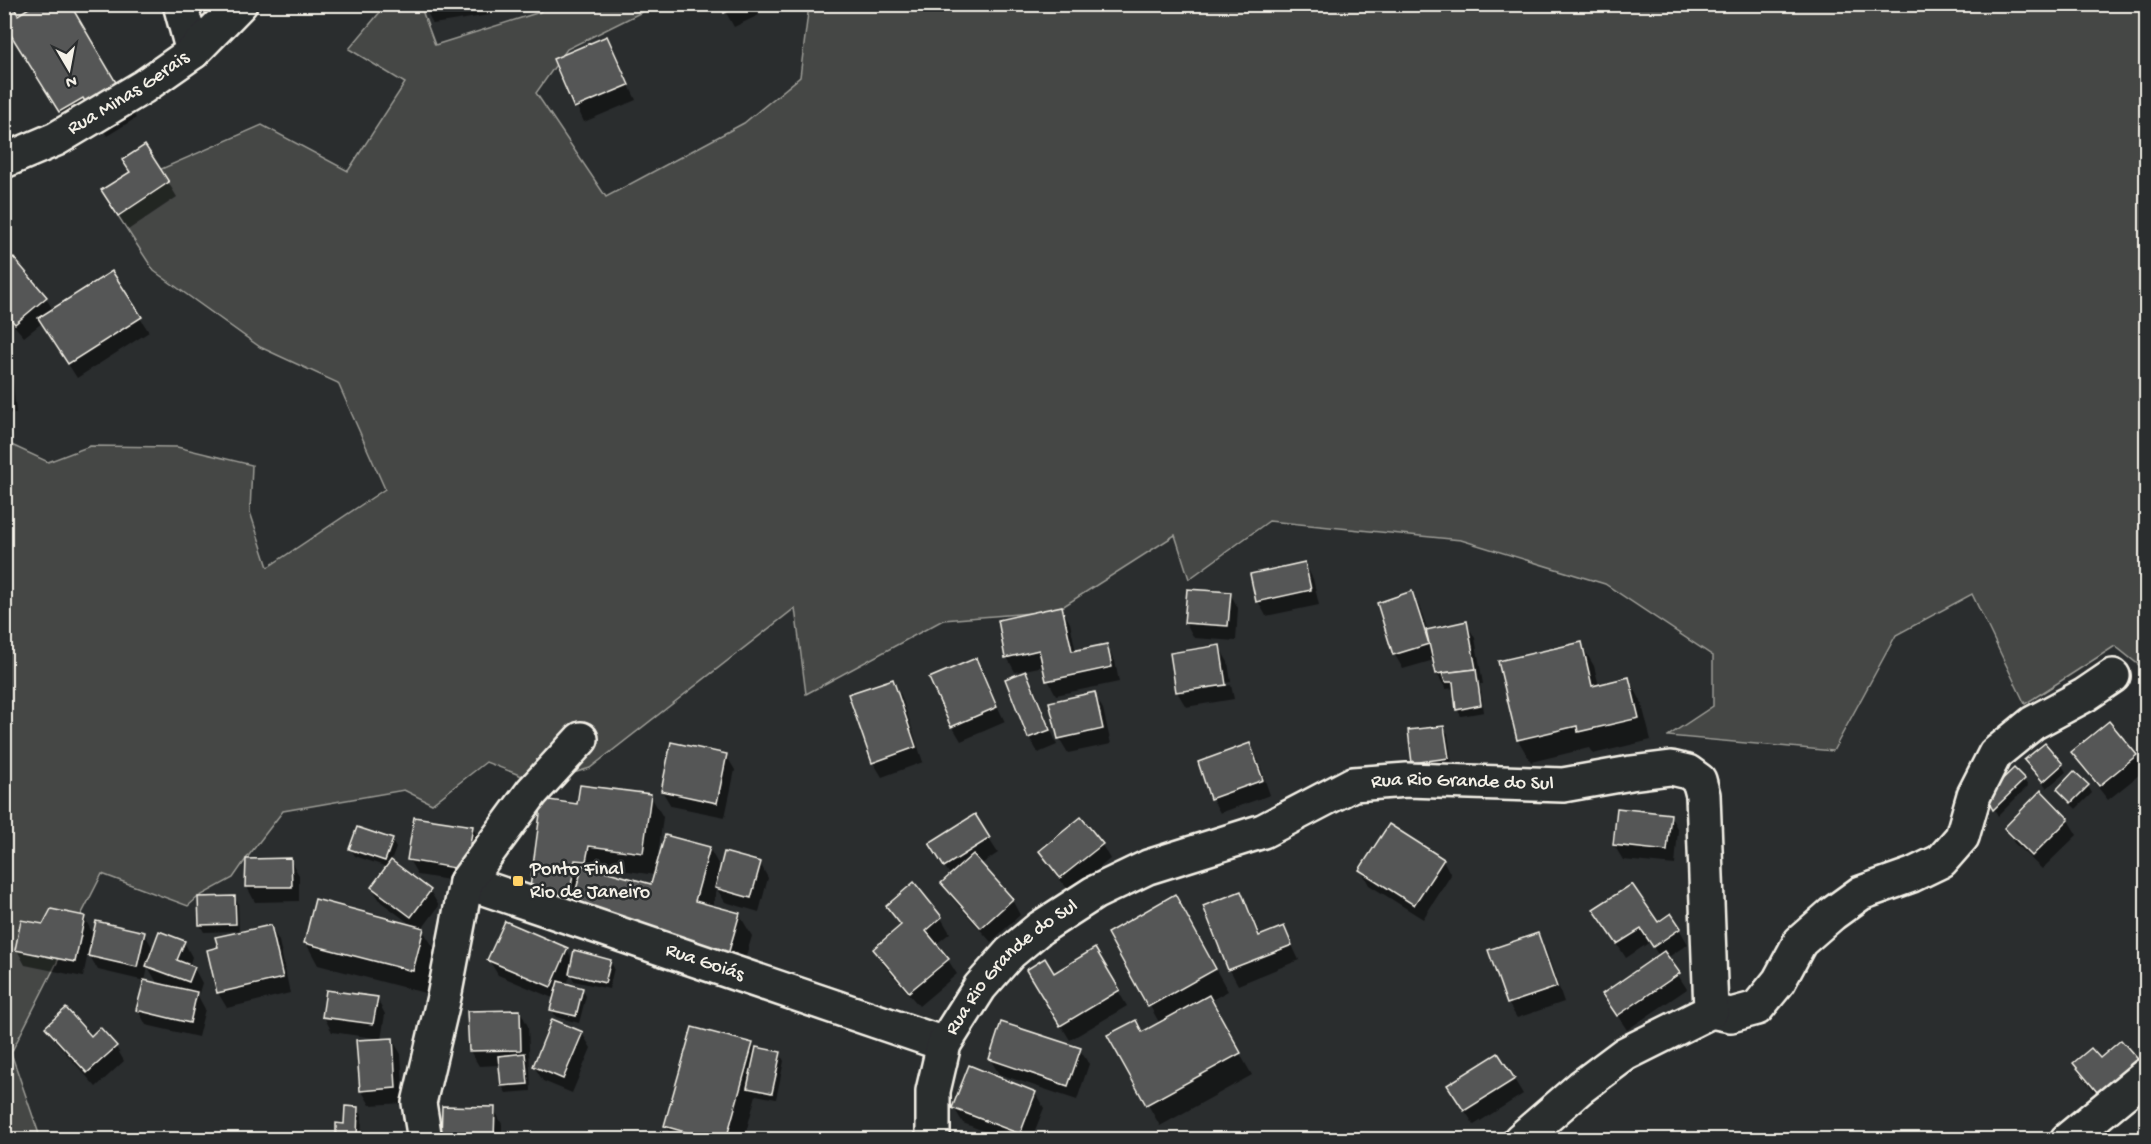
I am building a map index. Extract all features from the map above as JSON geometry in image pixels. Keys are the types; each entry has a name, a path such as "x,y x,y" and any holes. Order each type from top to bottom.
{"street":[{"path":"180,4 193,52"},
{"name":"Rua Minas Gerais","path":"4,161 56,139 143,87 193,52 240,4"},
{"path":"1520,1140 1625,1054 1711,1011 1731,1016 1757,1008 1779,981 1800,942 1832,914 1861,892 1912,875 1941,861 1962,837 1974,795 1995,754 2033,723 2085,695 2113,676"},
{"path":"425,1140 419,1103 444,997 466,882 532,792 581,739"},
{"name":"Rua Rio Grande do Sul","path":"933,1140 933,1091 944,1044 980,987 1010,953 1040,928 1094,893 1148,867 1263,831 1353,784 1407,780 1563,785 1671,768 1688,771 1699,780 1703,795 1711,1011"},
{"name":"Rua Goiás","path":"466,882 944,1044"},
{"path":"2067,1140 2146,1075"}],"shaded area":[{"path":"386,5 420,5 435,45 540,12 546,5 656,5 567,49 536,93 606,197 744,123 800,77 809,5 2146,5 2146,668 2144,669 2115,646 2025,704 1972,594 1896,635 1833,751 1668,736 1713,706 1713,656 1605,584 1461,540 1269,521 1189,579 1175,535 1056,611 943,620 806,694 795,608 590,768 540,783 486,762 432,804 404,790 283,811 233,878 198,897 188,906 102,874 11,1053 39,1134 48,1139 5,1140 5,442 48,462 90,446 177,447 252,465 250,512 268,567 385,489 338,383 260,347 154,271 104,194 262,125 348,171 405,83 349,49"}],"building":[{"path":"4,4 12,4 18,15 35,4 70,4 124,96 93,115 83,98 59,112 4,24"},
{"path":"422,4 454,4 423,9"},
{"path":"720,4 742,4 724,13"},
{"path":"607,36 629,85 574,108 553,59"},
{"path":"145,145 169,182 118,216 101,190 130,172 122,160"},
{"path":"13,257 47,297 15,324 4,312 4,264"},
{"path":"112,271 142,317 68,364 38,318"},
{"path":"4,359 9,398 4,399"},
{"path":"1305,562 1311,590 1256,602 1250,574"},
{"path":"1187,589 1231,592 1228,626 1184,623"},
{"path":"1412,591 1429,644 1393,655 1377,603"},
{"path":"1062,606 1072,651 1107,644 1112,667 1046,681 1039,650 1005,658 998,620"},
{"path":"1467,621 1476,669 1436,674 1426,630"},
{"path":"1582,642 1592,686 1629,677 1639,718 1578,732 1577,726 1517,740 1498,661"},
{"path":"1220,645 1226,685 1176,692 1170,653"},
{"path":"976,658 997,707 951,727 929,678"},
{"path":"1476,669 1481,705 1456,710 1453,682 1445,682 1442,673"},
{"path":"1026,671 1050,730 1028,738 1005,679"},
{"path":"893,679 916,747 872,763 848,694"},
{"path":"1095,692 1103,729 1058,739 1049,702"},
{"path":"2109,721 2137,755 2099,786 2071,752"},
{"path":"1444,726 1449,758 1412,763 1408,730"},
{"path":"671,742 727,754 717,803 661,791"},
{"path":"1250,743 1263,780 1210,799 1198,762"},
{"path":"2045,743 2063,764 2043,782 2024,760"},
{"path":"2014,768 2025,779 1993,810 1985,796"},
{"path":"2074,771 2089,785 2071,803 2057,789"},
{"path":"580,785 651,794 643,853 589,846 586,861 575,860 569,900 529,895 542,799 577,804"},
{"path":"2041,790 2069,819 2032,856 2004,828"},
{"path":"1617,808 1671,814 1667,851 1613,845"},
{"path":"975,814 990,838 944,867 929,843"},
{"path":"414,817 473,826 466,870 407,860"},
{"path":"1081,817 1103,844 1060,878 1039,851"},
{"path":"1389,824 1444,859 1414,905 1359,870"},
{"path":"357,827 393,839 385,861 349,849"},
{"path":"665,835 710,847 695,901 740,913 727,958 569,914 583,865 651,884"},
{"path":"724,852 761,862 751,898 715,888"},
{"path":"973,854 1013,899 981,928 941,883"},
{"path":"291,858 292,887 245,887 246,859"},
{"path":"391,860 431,890 411,917 371,887"},
{"path":"914,882 942,917 926,931 949,959 909,992 873,949 901,925 886,906"},
{"path":"1632,884 1658,922 1671,913 1681,928 1653,947 1641,929 1617,944 1593,909"},
{"path":"1241,891 1259,936 1284,926 1292,945 1228,970 1203,906"},
{"path":"1175,894 1216,969 1148,1007 1107,933"},
{"path":"235,896 236,924 199,925 198,897"},
{"path":"315,899 424,928 413,971 304,943"},
{"path":"51,909 85,916 75,962 15,950 21,920 43,924"},
{"path":"96,921 145,932 137,967 88,956"},
{"path":"505,921 568,948 551,987 487,960"},
{"path":"271,925 283,978 217,993 207,950 218,947 215,937"},
{"path":"159,931 185,941 177,960 195,967 189,982 146,966"},
{"path":"1538,933 1557,987 1507,1004 1488,950"},
{"path":"1095,948 1120,990 1060,1026 1026,970 1045,958 1054,973"},
{"path":"574,950 611,960 605,983 569,974"},
{"path":"1664,951 1680,973 1617,1016 1602,994"},
{"path":"144,980 197,992 190,1023 136,1010"},
{"path":"558,981 583,988 576,1016 550,1010"},
{"path":"326,990 378,997 373,1024 322,1017"},
{"path":"1209,995 1241,1053 1146,1105 1107,1035 1136,1020 1142,1032"},
{"path":"66,1008 91,1036 100,1027 117,1046 87,1073 45,1027"},
{"path":"520,1010 521,1050 469,1051 467,1011"},
{"path":"552,1019 583,1032 563,1079 533,1066"},
{"path":"1001,1022 1081,1048 1068,1086 989,1059"},
{"path":"692,1027 753,1043 726,1140 713,1140 664,1126"},
{"path":"393,1038 396,1088 360,1091 356,1040"},
{"path":"2121,1040 2143,1065 2102,1098 2073,1063 2091,1048 2100,1058"},
{"path":"756,1047 781,1052 772,1093 747,1088"},
{"path":"525,1053 528,1084 501,1086 498,1056"},
{"path":"1498,1053 1515,1079 1464,1111 1447,1085"},
{"path":"969,1065 1036,1092 1020,1134 952,1108"},
{"path":"345,1106 358,1107 357,1139 336,1138 336,1123 344,1124"},
{"path":"442,1106 495,1107 494,1140 441,1140"}],"place":[{"name":"Ponto Final Rio de Janeiro","path":"518,881"}]}
